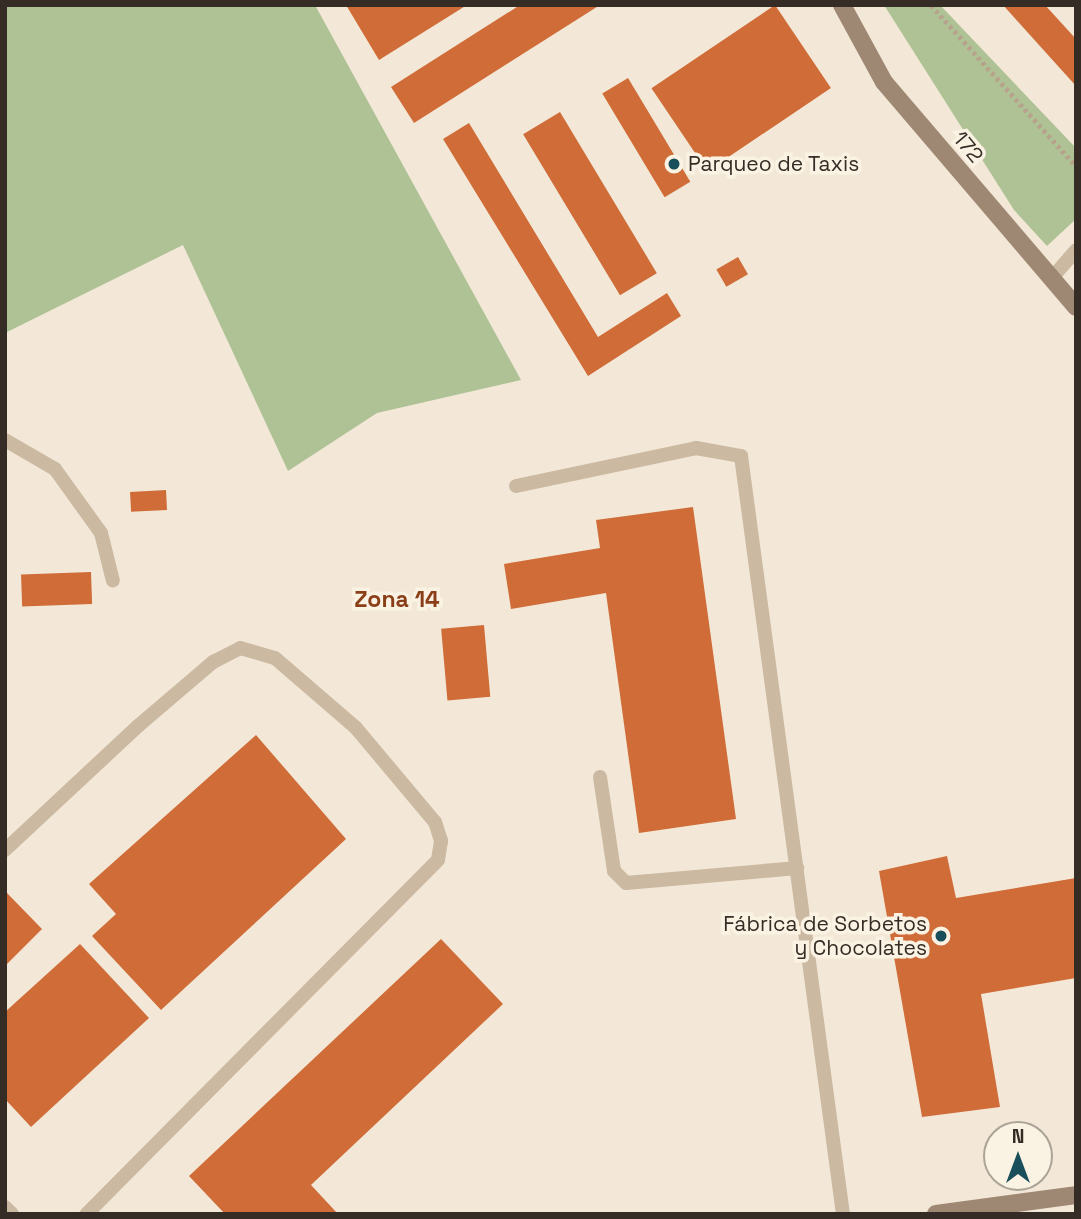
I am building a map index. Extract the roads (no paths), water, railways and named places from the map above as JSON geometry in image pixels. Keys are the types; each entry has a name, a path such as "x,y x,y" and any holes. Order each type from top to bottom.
{"street":[{"name":"172","path":"842,5 884,82 1076,307"},
{"path":"936,1214 1076,1195"}],"lane":[{"path":"1051,279 1076,250"},
{"path":"5,440 55,468 101,533 113,582"},
{"path":"516,486 696,449 741,456 843,1214"},
{"path":"5,850 138,726 213,662 240,648 275,658 356,728 435,821 440,841 438,860 87,1214"},
{"path":"600,777 614,871 626,883 797,868"},
{"path":"5,1207 12,1214"}],"place":[{"name":"Parqueo de Taxis","path":"674,164"},
{"name":"Fábrica de Sorbetos y Chocolates","path":"941,936"}],"district":[{"name":"Zona 14","path":"397,599"}]}
